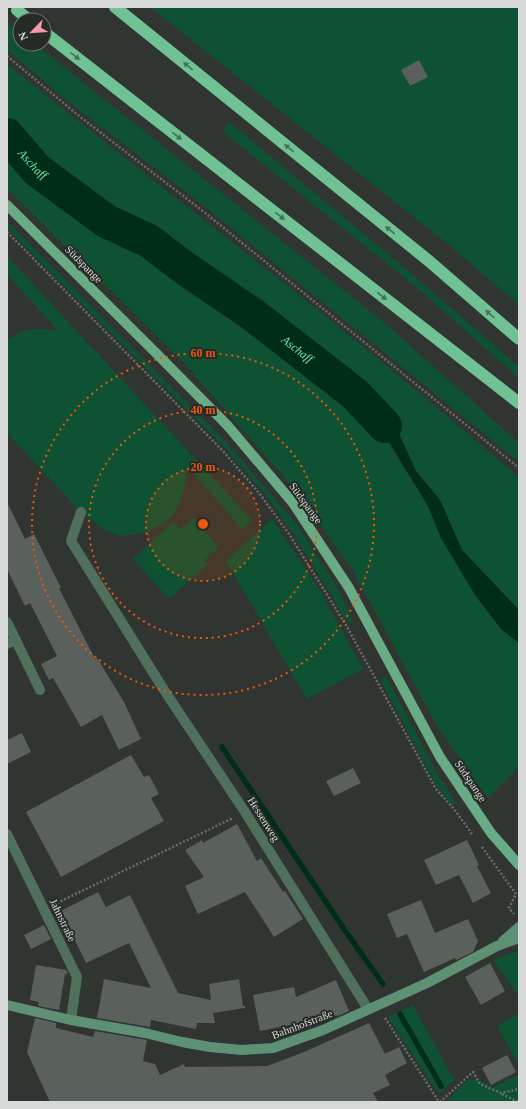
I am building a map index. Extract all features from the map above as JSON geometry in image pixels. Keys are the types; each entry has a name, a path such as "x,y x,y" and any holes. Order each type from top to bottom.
{"highway":[{"path":"115,7 429,261 519,339"},
{"path":"52,38 519,403"}],"main road":[{"name":"Südspange","path":"7,205 228,426 293,503 349,588 440,757 491,833 519,865"}],"street":[{"name":"Hessenweg","path":"81,512 71,541 164,690 373,1007"},
{"path":"7,622 11,642 40,690"},
{"name":"Jahnstraße","path":"7,834 77,977 71,1020"},
{"name":"Bahnhofstraße","path":"497,946 519,927"},
{"name":"Bahnhofstraße","path":"7,1006 71,1020 145,1033 182,1042 242,1050 273,1048 322,1030 427,983 497,946 519,938"}],"path":[{"path":"7,56 79,116 204,212 519,468"},
{"path":"7,232 222,450 259,494 289,534 346,625 436,789 454,809 476,839"},
{"path":"44,910 245,812"},
{"path":"480,845 516,894"},
{"path":"514,915 509,908 519,891"},
{"path":"373,1007 440,1102 473,1072 480,1084 518,1102"},
{"path":"501,1094 519,1089"}],"shaded area":[{"path":"150,7 516,7 519,9 519,305 449,245"},
{"path":"7,22 12,26 12,52 45,52 386,324 519,443 519,462 204,206 75,107 7,50"},
{"path":"7,64 330,320 457,424 519,478 519,610 462,550 440,500 416,471 394,423 358,406 383,434 428,506 441,538 501,629 519,643 519,767 488,798 438,728 353,571 291,485 184,363 7,189"},
{"path":"229,122 419,280 519,367 519,378 416,287 222,131"},
{"path":"7,221 227,443 297,525 337,587 353,621 350,624 345,619 292,532 264,493 225,448 7,228"},
{"path":"7,256 252,520 242,529 187,466 185,485 179,505 173,515 161,525 144,533 120,536 101,528 81,512 7,433 7,340 24,330 58,330 7,275"},
{"path":"345,375 394,423 416,471 440,500 462,550 519,610 519,643 501,629 475,595 441,538 428,506 384,434 358,406"},
{"path":"193,518 219,547 205,560 208,564 169,599 133,559 173,522 181,529"},
{"path":"272,519 321,592 363,669 307,699 226,561"},
{"path":"386,676 438,775 456,803 452,805 435,783 380,679"},
{"path":"519,950 519,997 493,960"},
{"path":"413,1005 454,1080 439,1094 388,1017"},
{"path":"519,1013 519,1066 497,1026"},
{"path":"519,1074 519,1102 446,1102 468,1079 480,1080 492,1088"}],"building":[{"path":"419,60 428,77 410,86 401,70"},
{"path":"7,502 25,539 34,534 61,588 59,588 95,659 97,658 124,702 141,739 119,750 102,715 81,727 53,678 49,680 41,664 57,656 30,603 25,606 7,569"},
{"path":"22,733 31,752 7,764 7,740"},
{"path":"131,755 144,777 149,775 159,794 151,798 164,821 61,877 26,812"},
{"path":"353,768 361,783 334,796 326,781"},
{"path":"237,824 257,861 261,858 303,919 274,937 245,892 198,914 185,886 204,877 185,850 202,840 203,843"},
{"path":"467,840 479,865 477,866 491,893 473,903 459,875 436,885 424,860"},
{"path":"98,892 106,907 130,895 178,993 211,1000 209,984 239,979 243,1006 245,1006 245,1008 213,1013 215,1023 197,1023 196,1029 151,1020 150,1027 97,1018 104,979 151,988 129,943 86,963 70,930 63,934 56,920 63,916 61,911"},
{"path":"421,900 435,933 468,919 478,941 473,952 456,960 455,958 424,972 407,934 397,938 387,914"},
{"path":"44,925 51,939 31,949 24,935"},
{"path":"490,963 505,991 481,1005 465,977"},
{"path":"36,965 66,970 68,973 65,974 59,1010 38,1006 39,1002 30,1000"},
{"path":"336,980 349,1011 340,1015 260,1031 253,995 294,987 296,997"},
{"path":"35,1018 56,1023 56,1028 93,1037 95,1031 147,1040 143,1061 155,1064 160,1075 184,1064 185,1067 267,1066 304,1052 369,1023 385,1054 399,1047 407,1063 385,1075 390,1085 373,1093 378,1102 50,1102 27,1052"},
{"path":"507,1055 516,1072 491,1085 482,1068"}],"waterway":[{"name":"Aschaff","path":"7,135 37,170 106,221 149,241 186,269 252,314 355,394 385,426"},
{"path":"222,747 344,929 383,984"},
{"path":"400,1014 441,1086"}]}
